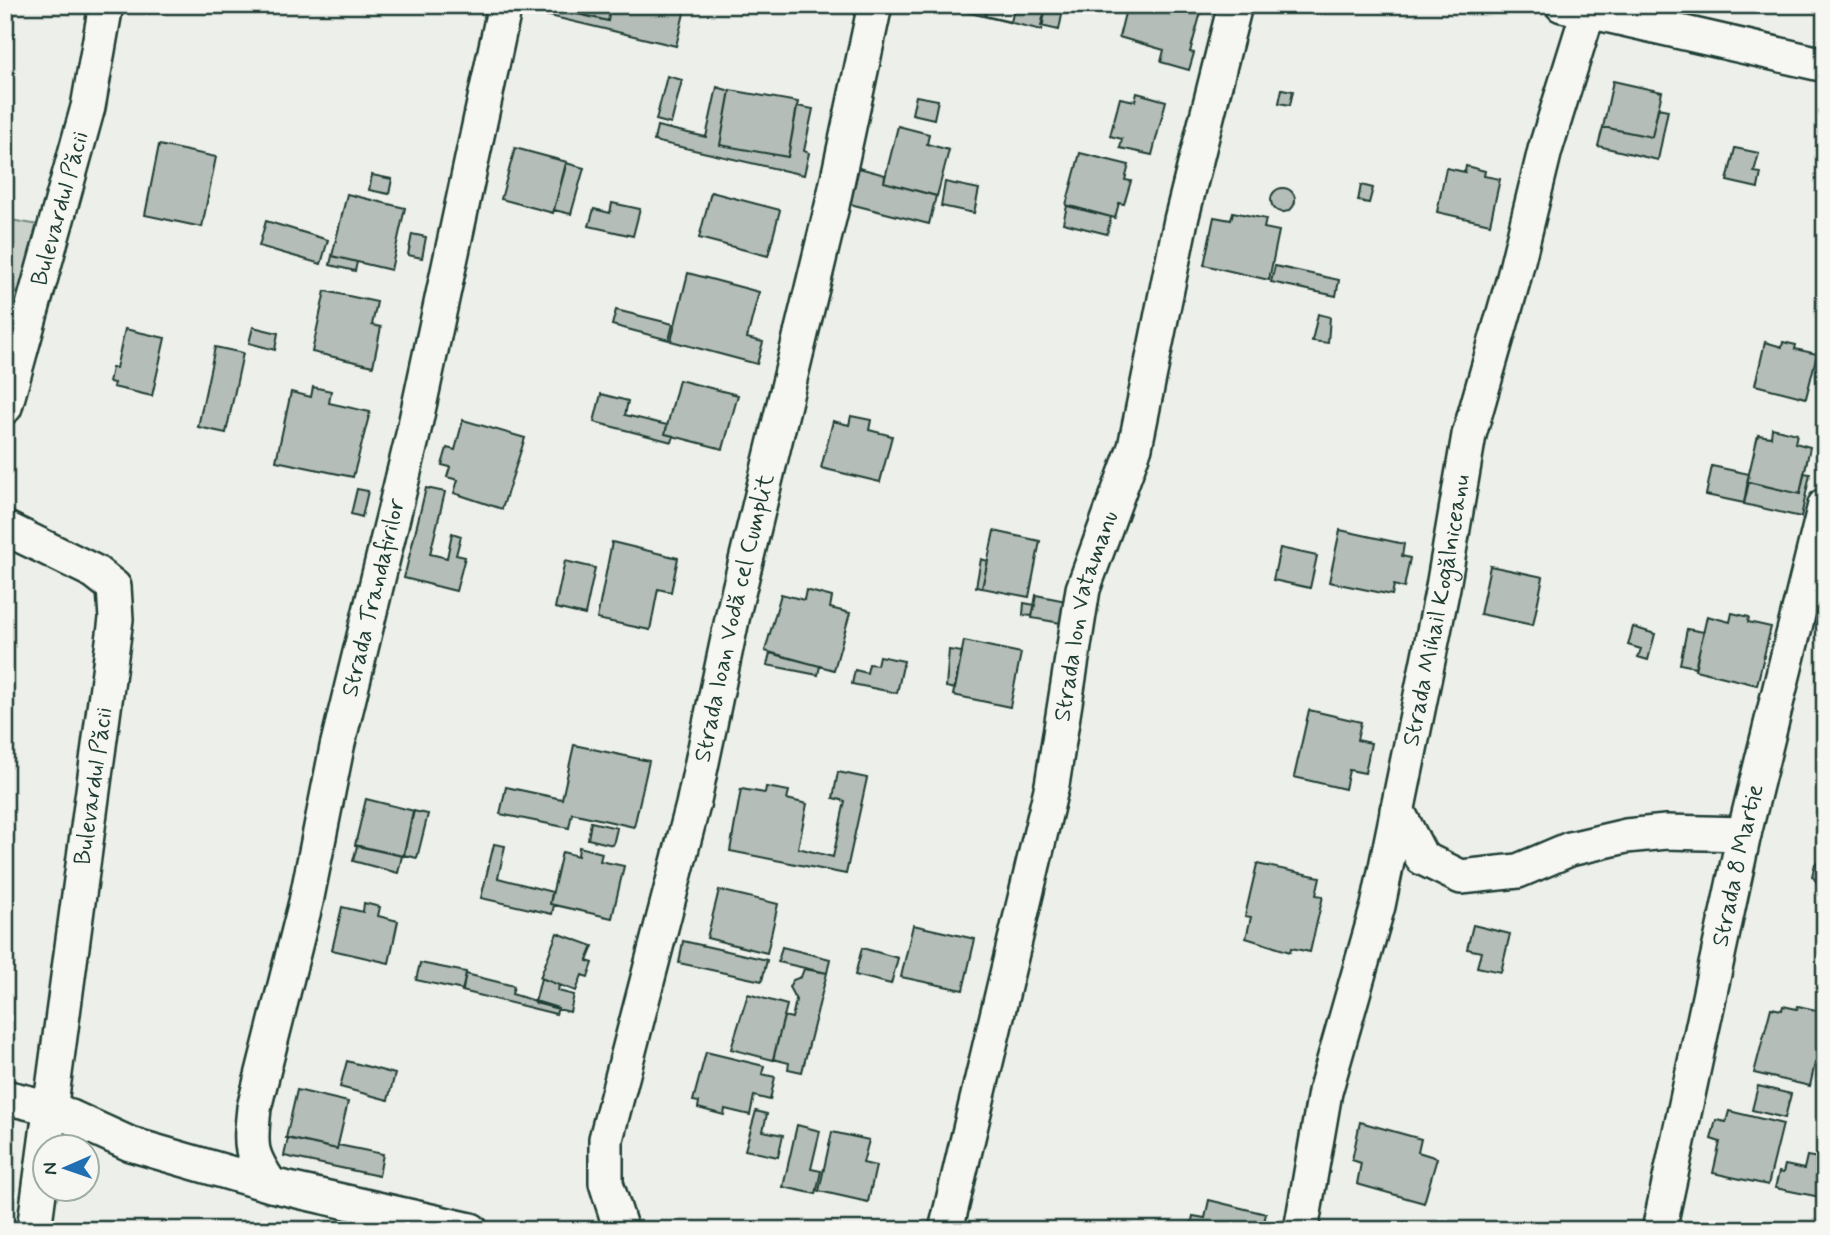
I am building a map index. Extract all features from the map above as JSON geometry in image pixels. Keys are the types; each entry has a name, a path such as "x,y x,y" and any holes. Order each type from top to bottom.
{"street":[{"name":"Bulevardul Păcii","path":"5,407 88,107 106,5"},
{"name":"Strada Trandafirilor","path":"271,1185 254,1160 251,1137 254,1108 306,902 337,747 412,439 505,5"},
{"name":"Strada Ioan Vodă cel Cumplit","path":"621,1230 606,1183 606,1139 693,805 734,610 832,206 875,5"},
{"name":"Strada Ion Vatamanu","path":"946,1230 1052,785 1083,589 1135,447 1181,220 1235,5"},
{"path":"1585,7 1654,17 1825,65"},
{"name":"Strada Mihail Kogălniceanu","path":"1301,1230 1325,1092 1378,906 1440,599 1469,435 1513,281 1545,150 1585,7"},
{"name":"Strada 8 Martie","path":"1659,1230 1744,834 1825,505"},
{"name":"Bulevardul Păcii","path":"5,528 95,572 114,587 117,619 51,1108"},
{"path":"1397,810 1422,858 1461,877 1518,871 1570,849 1626,836 1666,832 1744,834"},
{"path":"5,1097 51,1108 130,1144 271,1185 471,1230"},
{"path":"34,1230 51,1108"}],"shaded area":[{"path":"5,219 39,225 20,294 5,291"}],"building":[{"path":"537,5 608,21 611,5 686,5 676,46 537,13"},
{"path":"545,5 611,5 608,21"},
{"path":"988,5 985,16 1011,22 1015,5 1046,5 1042,30 945,7"},
{"path":"1046,5 1064,5 1059,30 1041,26"},
{"path":"1127,5 1203,5 1190,52 1194,53 1189,70 1161,62 1164,50 1119,37"},
{"path":"667,76 682,80 671,124 656,120"},
{"path":"1613,81 1662,92 1652,137 1603,127"},
{"path":"717,87 730,91 720,145 788,157 797,106 813,109 804,151 809,153 804,175 654,141 657,126 706,137"},
{"path":"1282,89 1293,91 1290,105 1279,103"},
{"path":"730,90 798,102 788,157 720,145"},
{"path":"1137,93 1166,101 1152,155 1120,148 1122,139 1110,136 1120,98 1135,101"},
{"path":"916,96 938,100 934,119 912,114"},
{"path":"1658,108 1668,110 1658,160 1598,146 1603,127 1652,137"},
{"path":"898,126 929,134 927,144 949,150 937,196 884,182"},
{"path":"159,145 216,157 202,227 145,215"},
{"path":"515,148 567,162 553,213 501,199"},
{"path":"1735,148 1759,153 1754,172 1761,173 1758,188 1727,181"},
{"path":"1080,153 1129,165 1125,180 1131,181 1124,204 1119,203 1115,218 1066,205"},
{"path":"566,163 584,168 571,214 554,210"},
{"path":"1466,166 1485,171 1484,176 1500,179 1490,224 1437,212 1446,168 1465,172"},
{"path":"859,168 885,175 884,182 936,196 929,224 850,204"},
{"path":"372,175 392,179 389,194 369,190"},
{"path":"945,182 979,189 974,213 941,206"},
{"path":"1361,185 1373,188 1369,203 1358,201"},
{"path":"1283,188 1292,191 1295,200 1292,209 1283,212 1274,209 1271,200 1274,191"},
{"path":"711,192 780,210 768,256 699,238"},
{"path":"347,194 405,208 391,270 332,256"},
{"path":"612,203 640,209 633,236 589,226 594,209 610,213"},
{"path":"1067,206 1111,217 1107,234 1063,223"},
{"path":"1233,212 1266,219 1264,228 1279,231 1269,280 1204,265 1214,217 1231,220"},
{"path":"266,221 328,240 321,264 259,246"},
{"path":"412,234 426,237 422,258 408,255"},
{"path":"332,256 357,262 355,271 330,265"},
{"path":"1275,266 1339,280 1336,296 1271,282"},
{"path":"688,273 759,292 747,338 763,342 757,364 671,341"},
{"path":"325,291 377,302 372,325 381,327 373,366 312,352"},
{"path":"616,310 673,324 669,340 612,325"},
{"path":"1318,314 1330,317 1328,343 1312,341"},
{"path":"253,327 278,333 275,350 249,343"},
{"path":"125,329 165,338 152,396 113,387 114,383 109,382 112,368 116,368"},
{"path":"1765,342 1782,347 1783,342 1796,345 1795,349 1817,354 1806,398 1755,385"},
{"path":"215,347 243,353 226,433 198,427"},
{"path":"679,380 738,395 723,449 665,434"},
{"path":"313,387 331,391 329,403 370,412 353,477 276,461 291,392 311,397"},
{"path":"601,394 628,401 625,415 667,425 665,434 674,436 672,442 594,422"},
{"path":"851,416 871,420 869,430 892,436 880,482 821,468 833,421 849,425"},
{"path":"463,420 525,438 502,509 454,493 458,480 447,477 450,467 442,465 447,448 455,450"},
{"path":"1772,428 1797,434 1795,443 1810,447 1800,494 1747,482 1758,435 1771,437"},
{"path":"1712,466 1749,474 1744,503 1706,495"},
{"path":"1804,473 1810,474 1801,517 1744,504 1749,482 1800,494"},
{"path":"426,488 445,492 430,554 447,558 452,533 461,536 456,555 465,557 456,591 404,578"},
{"path":"357,489 368,491 362,517 351,514"},
{"path":"1340,530 1404,544 1402,556 1410,558 1404,588 1394,585 1392,595 1329,582"},
{"path":"994,531 1040,541 1029,597 982,588"},
{"path":"612,542 678,558 671,592 658,589 650,630 597,619"},
{"path":"1280,548 1317,556 1310,588 1273,580"},
{"path":"981,559 988,561 982,588 976,587"},
{"path":"565,561 595,568 585,615 555,608"},
{"path":"1490,566 1543,577 1533,625 1480,614"},
{"path":"806,590 832,597 830,608 850,613 834,670 765,651 781,594 804,600"},
{"path":"1036,595 1066,601 1061,623 1032,618"},
{"path":"1024,603 1035,605 1032,616 1023,615"},
{"path":"1732,613 1749,617 1748,622 1771,627 1757,685 1695,670 1707,616 1730,622"},
{"path":"1633,627 1655,634 1648,660 1638,657 1641,649 1628,645"},
{"path":"1687,629 1704,632 1695,667 1680,664"},
{"path":"964,641 1021,653 1010,707 953,695"},
{"path":"949,650 962,652 955,689 946,687"},
{"path":"770,653 820,666 818,675 767,665"},
{"path":"879,656 904,661 897,693 852,684 855,670 867,673 869,664 877,665"},
{"path":"1309,710 1361,722 1357,740 1371,743 1365,773 1349,770 1345,789 1294,777"},
{"path":"574,745 649,761 634,827 572,813 569,828 500,814 506,787 562,799"},
{"path":"838,772 867,778 846,874 730,851 741,789 765,793 766,787 789,791 787,799 807,804 798,848 833,857 845,801 833,798"},
{"path":"366,799 414,811 403,856 355,845"},
{"path":"413,811 428,814 417,858 404,855"},
{"path":"591,822 617,828 613,845 588,839"},
{"path":"1825,836 1825,887 1820,886 1812,876 1815,864 1819,862"},
{"path":"494,844 505,846 498,878 552,892 552,914 481,898"},
{"path":"357,846 402,856 398,873 353,861"},
{"path":"579,847 602,853 600,861 624,866 612,918 550,904 562,852 578,856"},
{"path":"1257,864 1320,877 1316,895 1323,896 1310,952 1291,948 1290,952 1246,938 1251,917 1245,916"},
{"path":"719,890 778,904 767,953 707,938"},
{"path":"364,903 380,907 378,916 398,921 389,963 332,950 342,907 363,912"},
{"path":"913,925 975,939 963,990 901,977"},
{"path":"1473,925 1510,934 1501,972 1477,967 1481,952 1467,949"},
{"path":"557,933 593,946 587,961 593,963 588,977 582,975 576,991 540,978"},
{"path":"683,941 767,960 762,981 679,963"},
{"path":"782,947 830,959 827,973 778,962"},
{"path":"862,948 898,958 891,984 855,975"},
{"path":"420,963 466,972 463,990 416,980"},
{"path":"804,969 827,973 802,1072 788,1069 789,1063 773,1059 784,1016 792,1018 796,1000 789,987 793,980 801,977"},
{"path":"466,974 514,986 512,994 558,1008 556,1014 462,991"},
{"path":"541,978 559,985 558,991 574,995 570,1012 535,1003"},
{"path":"748,994 787,1005 773,1060 731,1049"},
{"path":"1783,1006 1797,1009 1798,1006 1825,1012 1825,1066 1815,1063 1810,1086 1754,1073 1771,1008 1782,1010"},
{"path":"706,1052 764,1066 762,1074 775,1077 770,1100 754,1096 750,1115 725,1109 724,1115 698,1108 699,1102 693,1101"},
{"path":"347,1061 395,1074 388,1100 340,1087"},
{"path":"1758,1086 1791,1094 1785,1118 1752,1110"},
{"path":"297,1090 348,1102 337,1149 286,1138"},
{"path":"756,1111 767,1114 763,1131 783,1135 778,1157 745,1150"},
{"path":"1729,1111 1783,1124 1768,1185 1713,1173 1720,1142 1711,1139 1716,1120 1726,1122"},
{"path":"1360,1122 1421,1139 1418,1152 1437,1158 1424,1203 1357,1184 1361,1163 1352,1160"},
{"path":"797,1125 820,1131 811,1169 821,1171 816,1194 783,1187"},
{"path":"832,1132 869,1140 863,1163 876,1166 868,1202 819,1191"},
{"path":"288,1138 337,1149 338,1145 383,1154 379,1176 284,1156"},
{"path":"1807,1156 1825,1159 1825,1198 1775,1188 1779,1172 1783,1173 1785,1165 1804,1169"},
{"path":"1209,1200 1266,1214 1262,1230 1190,1230 1193,1216 1205,1218"},
{"path":"1125,1223 1157,1230 1123,1230"}]}
